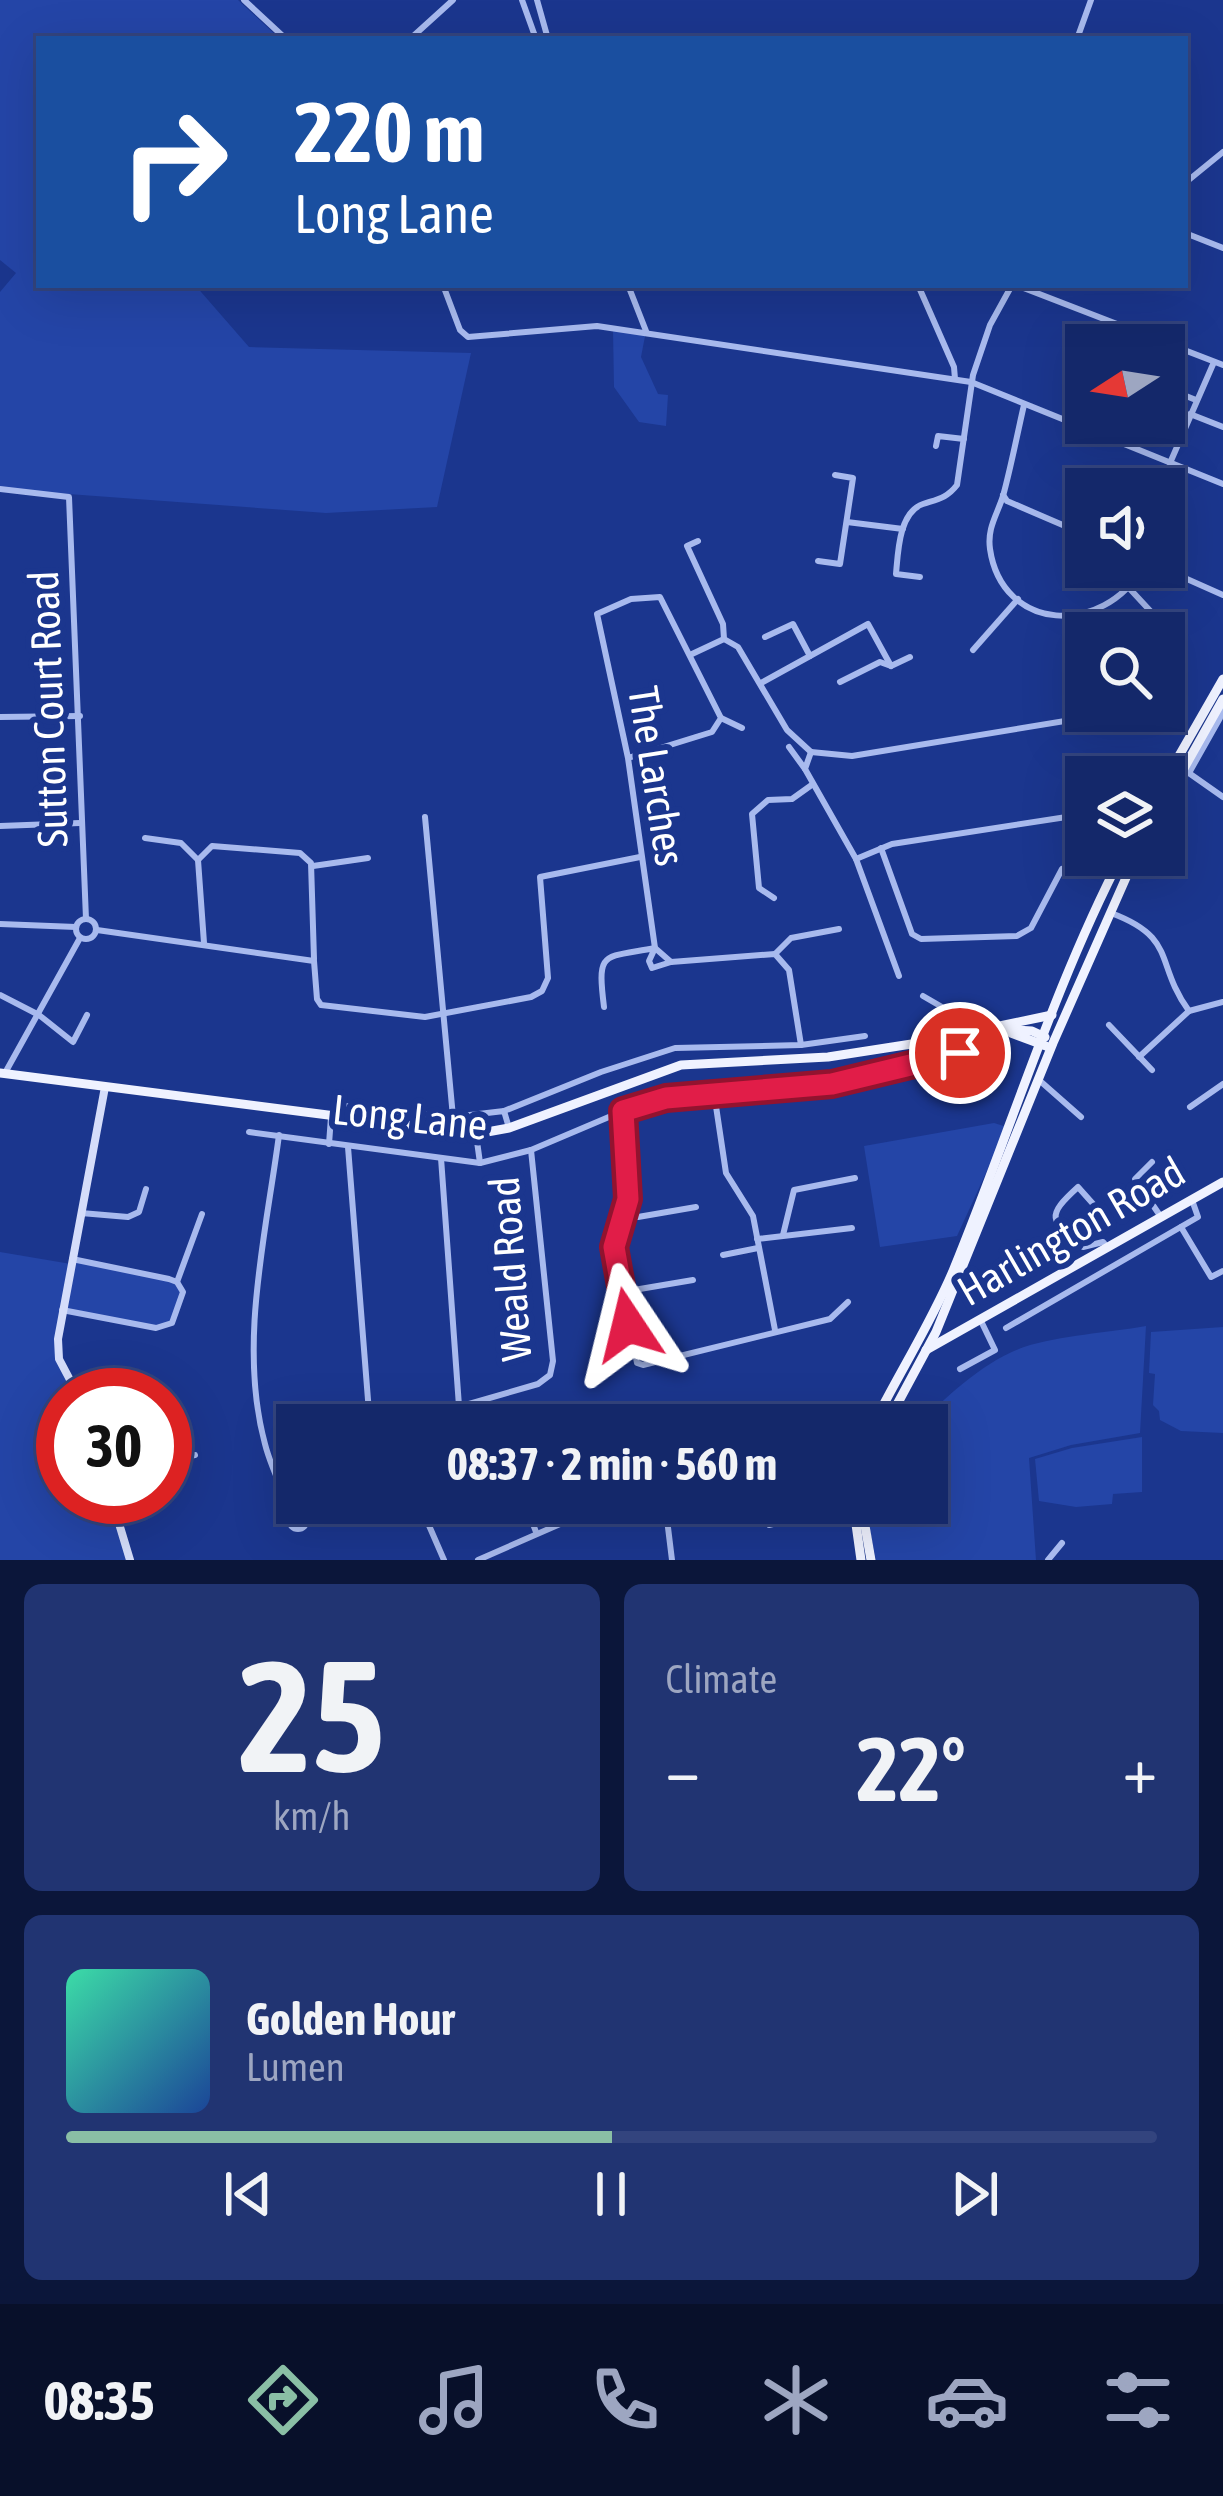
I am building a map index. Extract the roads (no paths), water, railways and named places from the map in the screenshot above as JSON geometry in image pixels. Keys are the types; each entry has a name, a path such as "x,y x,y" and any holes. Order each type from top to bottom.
{"main road":[{"path":"1179,756 1223,679"},
{"path":"1186,771 1221,702"},
{"path":"897,1404 926,1350 1047,1042 1109,912 1116,876"},
{"path":"886,1404 931,1332 1039,1080 1052,1015 1120,876"},
{"name":"Long Lane","path":"3,1073 476,1134 509,1128 681,1065 820,1058 1052,1015"},
{"name":"Long Lane","path":"985,1031 1047,1042"},
{"name":"Harlington Road","path":"926,1350 1223,1182"},
{"name":"Harlington Road","path":"931,1332 952,1337"},
{"path":"858,1524 861,1560"},
{"path":"862,1524 871,1560"}],"street":[{"path":"413,36 453,0"},
{"path":"522,0 535,36"},
{"path":"537,0 547,36"},
{"path":"1078,36 1091,0"},
{"path":"246,1 283,36"},
{"path":"1188,181 1223,152"},
{"path":"1188,234 1223,248"},
{"path":"444,288 460,331 472,338 586,326 646,331"},
{"path":"629,288 646,331 658,338 971,382 1065,421"},
{"path":"919,288 955,379"},
{"path":"920,577 896,574 904,530 915,508 955,489 971,382 990,325 1012,288"},
{"path":"1022,288 1116,324"},
{"path":"1170,463 1196,400 1219,363 1185,350"},
{"path":"1185,396 1196,400"},
{"path":"1024,405 1003,495 991,525 990,550 1001,578 1018,599 1047,614 1078,615 1112,604 1129,588 1151,612"},
{"path":"1190,415 1223,427"},
{"path":"936,446 938,436 964,439"},
{"path":"1122,444 1223,484"},
{"path":"818,561 840,564 853,478 835,475"},
{"name":"Sutton Court Road","path":"0,488 69,497 86,919"},
{"path":"1003,495 1065,526"},
{"path":"847,522 904,530"},
{"path":"698,542 687,546 723,624 724,639"},
{"path":"1185,579 1223,596"},
{"name":"The Larches","path":"655,949 628,758 598,614 631,599 660,597 692,654"},
{"path":"973,650 1018,599"},
{"path":"765,638 793,624 809,656"},
{"path":"759,684 868,624 891,666"},
{"path":"724,639 692,654 722,718 742,728"},
{"path":"724,639 738,647 787,730 811,752 852,756 1065,721"},
{"path":"840,682 880,662 891,666 910,657"},
{"path":"0,717 80,716"},
{"path":"628,758 712,731 722,718"},
{"path":"789,747 856,859 900,971"},
{"path":"805,769 811,752"},
{"path":"1186,771 1223,797"},
{"path":"774,898 759,888 752,814 768,800 792,799 814,784"},
{"path":"425,817 453,1117"},
{"path":"856,859 881,848 1065,817"},
{"path":"0,826 82,823"},
{"path":"146,838 181,843 198,860 204,943"},
{"path":"198,860 212,846 300,854 311,867 312,1001 425,1017 532,997 542,991 548,978 541,877 640,857"},
{"path":"881,848 914,938 1017,936 1031,928 1062,868"},
{"path":"311,867 368,858"},
{"path":"1109,912 1148,929 1189,1011"},
{"path":"0,924 76,927 86,919 97,930"},
{"path":"3,1073 80,938 76,927"},
{"path":"655,949 650,953 652,968 671,962 776,954 791,938 839,929"},
{"path":"97,930 314,961"},
{"path":"80,938 91,938 97,930"},
{"path":"604,1007 602,963 608,957 655,949 671,962"},
{"path":"776,954 789,970 801,1045"},
{"path":"0,995 39,1015 73,1042 87,1015"},
{"path":"923,996 955,1016 989,1016"},
{"path":"1139,1057 1189,1011 1223,1002"},
{"path":"975,1018 985,1031"},
{"path":"1109,1025 1152,1070"},
{"name":"Long Lane","path":"249,1132 480,1163 531,1150 666,1098 832,1084 960,1056 957,1035"},
{"name":"Long Lane","path":"332,1117 335,1105 453,1117 504,1111 675,1048 801,1045 865,1036"},
{"path":"1039,1080 1081,1118"},
{"path":"1190,1107 1223,1084"},
{"path":"64,1368 59,1359 62,1310 104,1087"},
{"path":"714,1093 726,1173 752,1216 775,1332"},
{"name":"Long Lane","path":"504,1111 509,1128"},
{"path":"623,1111 628,1188 614,1247 634,1358 643,1365 830,1319 848,1302"},
{"path":"328,1144 332,1117"},
{"path":"276,1474 260,1425 254,1341 279,1134"},
{"path":"476,1134 480,1163"},
{"path":"348,1147 368,1404"},
{"name":"Weald Road","path":"466,1404 544,1382 554,1361 531,1150"},
{"path":"441,1158 459,1404"},
{"path":"1152,1162 1135,1178 1161,1217"},
{"path":"783,1235 794,1190 855,1178"},
{"path":"1103,1215 1078,1187 1055,1208 1053,1216 1083,1247 1103,1242 1108,1248"},
{"path":"81,1213 128,1217 139,1212 146,1189"},
{"path":"1006,1328 1199,1215 1192,1200"},
{"path":"623,1214 638,1217 696,1207"},
{"path":"177,1282 202,1214"},
{"path":"1181,1227 1211,1277 1223,1271"},
{"path":"723,1255 783,1235 793,1238 852,1228"},
{"path":"62,1310 155,1328 172,1323 183,1292 177,1282 72,1259"},
{"path":"1072,1269 1081,1285"},
{"path":"622,1292 694,1280"},
{"path":"960,1369 994,1350 981,1321"},
{"path":"192,1456 196,1455"},
{"path":"272,1464 276,1463"},
{"path":"119,1524 130,1560"},
{"path":"428,1524 444,1560"},
{"path":"533,1524 536,1532"},
{"path":"478,1560 556,1524"},
{"path":"667,1524 671,1560"},
{"path":"1048,1560 1062,1543"}]}
